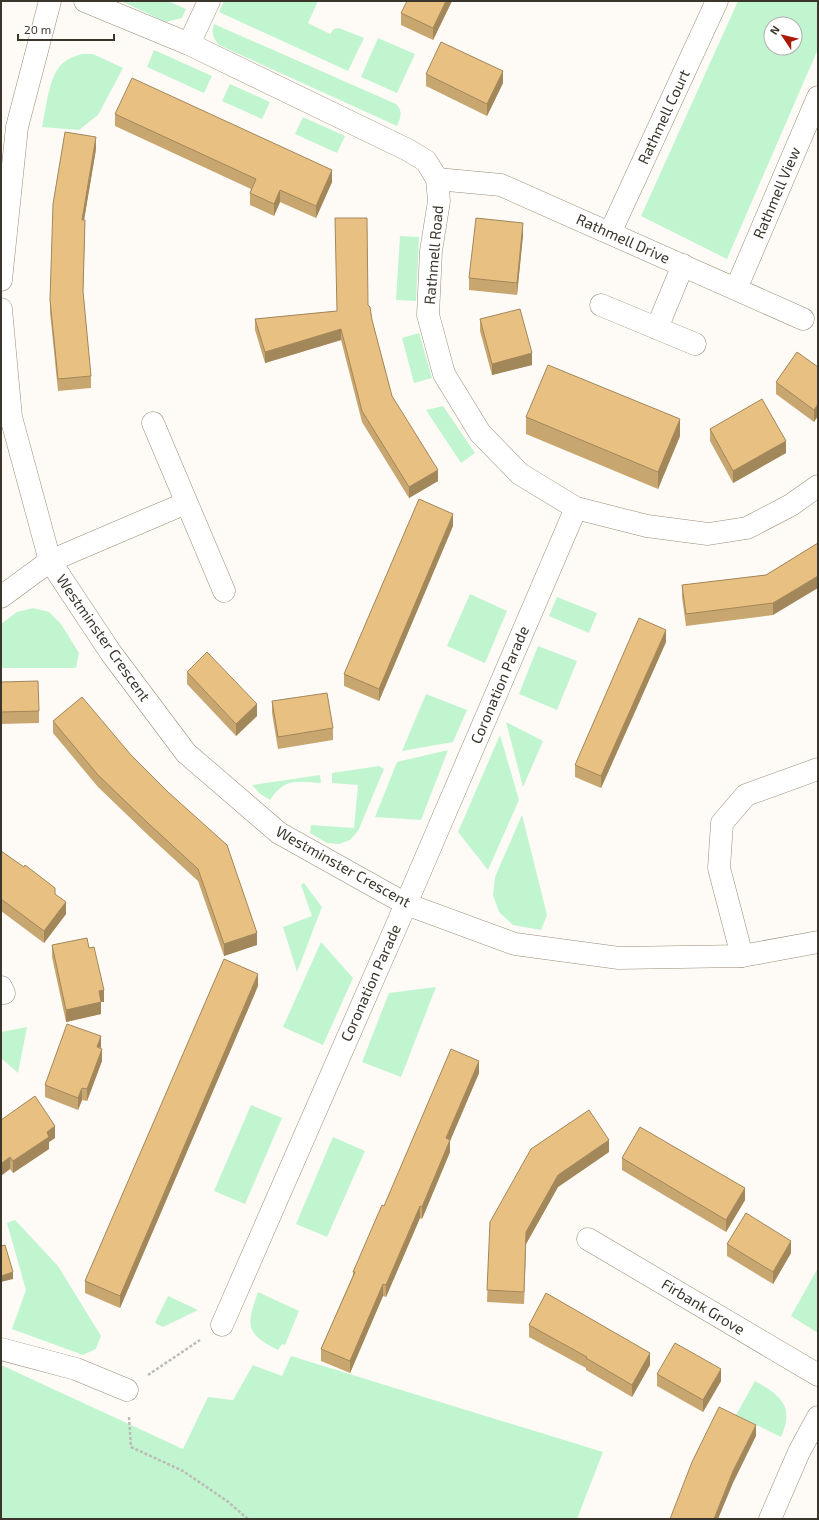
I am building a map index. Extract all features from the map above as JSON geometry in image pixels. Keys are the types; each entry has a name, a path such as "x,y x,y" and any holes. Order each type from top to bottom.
{"street":[{"path":"1,280 17,127 50,1"},
{"name":"Rathmell Road","path":"85,1 189,44 408,150 426,161 437,179 439,201 431,251 428,315 444,374 480,433 520,474 576,508 647,526 708,534 747,528 791,505 818,486"},
{"path":"189,44 209,1"},
{"name":"Rathmell Court","path":"610,233 717,1"},
{"name":"Rathmell View","path":"736,289 818,97"},
{"name":"Rathmell Drive","path":"437,179 501,185 803,319"},
{"path":"657,328 683,265"},
{"path":"601,304 696,344"},
{"name":"Westminster Crescent","path":"1,309 2,335 11,417 50,561 110,653 186,753 279,833 406,904 515,944 619,958 742,956 818,942"},
{"path":"153,423 224,591"},
{"path":"1,597 50,561 186,503"},
{"name":"Coronation Parade","path":"222,1324 406,904 576,508"},
{"path":"742,956 719,868 722,823 746,795 818,769"},
{"name":"Firbank Grove","path":"588,1239 818,1375"},
{"path":"1,1349 76,1369 127,1390"},
{"path":"770,1519 799,1452 818,1417"}],"path":[{"path":"222,1324 127,1390 131,1447 183,1472 227,1501 248,1519"}],"green space":[{"path":"121,1 168,1 186,9 182,18 166,22"},
{"path":"224,1 318,1 308,23 330,34 334,29 339,28 364,38 348,71 219,12"},
{"path":"738,1 818,1 818,49 727,259 641,216"},
{"path":"214,24 396,104 400,109 401,114 397,126 219,45 213,35"},
{"path":"378,38 415,54 397,93 361,77"},
{"path":"154,50 212,76 204,93 147,67"},
{"path":"82,54 93,54 123,68 98,115 79,130 42,127 54,75 65,61"},
{"path":"230,84 270,102 262,119 222,101"},
{"path":"303,117 345,136 337,153 295,134"},
{"path":"400,236 419,237 416,301 396,300"},
{"path":"419,333 432,378 414,383 402,338"},
{"path":"443,406 475,453 461,463 426,410"},
{"path":"470,594 507,611 485,663 447,646"},
{"path":"557,597 597,613 589,633 549,616"},
{"path":"33,608 49,612 61,624 79,653 76,668 1,668 1,624 17,612"},
{"path":"538,646 577,661 557,710 519,694"},
{"path":"426,694 467,710 453,742 402,751"},
{"path":"506,722 543,741 523,787"},
{"path":"500,735 519,800 488,870 458,832"},
{"path":"448,750 421,820 375,817 397,762"},
{"path":"379,766 384,769 358,831 350,840 339,844 327,843 310,833 311,825 354,828 358,785 332,783 332,773"},
{"path":"320,775 321,783 292,782 281,788 270,800 259,793 252,785"},
{"path":"522,815 547,915 541,930 513,925 499,912 493,895 495,877"},
{"path":"304,883 322,907 297,972 283,927 312,916 301,885"},
{"path":"321,942 353,978 323,1045 283,1027"},
{"path":"436,987 401,1077 362,1062 389,993"},
{"path":"27,1027 18,1073 1,1058 1,1032"},
{"path":"251,1105 282,1118 245,1204 214,1191"},
{"path":"333,1137 365,1151 327,1237 296,1224"},
{"path":"15,1220 58,1266 101,1336 96,1349 83,1355 12,1329 26,1290 7,1223"},
{"path":"818,1268 818,1333 791,1316"},
{"path":"258,1292 299,1311 285,1345 282,1344 278,1350 259,1339 251,1327 251,1313"},
{"path":"168,1296 198,1310 163,1327 155,1323"},
{"path":"291,1356 603,1452 577,1519 1,1519 1,1365 183,1449 208,1397 233,1400 253,1365 282,1376"},
{"path":"755,1381 772,1391 783,1403 786,1409 785,1426 781,1437 736,1415"}],"building":[{"path":"407,1 446,1 433,28 401,13"},
{"path":"441,42 503,71 487,104 426,74"},
{"path":"132,78 332,170 316,206 280,190 274,204 250,193 256,179 115,114"},
{"path":"65,132 96,137 82,220 85,220 83,291 91,376 58,379 50,300 53,204"},
{"path":"335,218 367,218 368,305 370,307 392,396 438,470 409,487 362,411 341,329 265,352 255,319 337,311"},
{"path":"476,218 523,223 517,283 469,278"},
{"path":"520,309 532,353 492,364 480,319"},
{"path":"797,352 818,367 818,404 814,410 776,382"},
{"path":"548,365 680,419 658,472 526,417"},
{"path":"762,399 786,441 733,471 710,429"},
{"path":"419,499 453,514 379,689 344,674"},
{"path":"818,543 818,576 773,603 686,614 682,585 766,575"},
{"path":"639,618 666,630 601,776 575,765"},
{"path":"207,652 257,704 236,724 187,672"},
{"path":"38,681 39,711 1,712 1,682"},
{"path":"327,693 333,728 278,737 272,701"},
{"path":"82,697 131,755 168,792 227,845 257,933 224,944 198,869 98,775 53,721"},
{"path":"1,851 24,867 25,865 55,888 55,894 66,902 44,931 1,899"},
{"path":"87,938 89,948 94,947 104,990 99,991 101,1002 66,1010 52,945"},
{"path":"224,959 258,974 120,1296 85,1281"},
{"path":"67,1024 101,1036 97,1047 102,1049 87,1089 82,1088 78,1098 45,1085"},
{"path":"451,1049 479,1061 446,1138 450,1140 422,1207 420,1206 386,1285 383,1284 350,1361 321,1349 355,1272 353,1272 382,1205 384,1206"},
{"path":"35,1096 55,1126 47,1132 49,1137 13,1161 10,1157 1,1163 1,1120"},
{"path":"589,1110 609,1140 558,1175 526,1232 524,1292 487,1290 490,1222 531,1149"},
{"path":"640,1127 745,1188 726,1220 622,1158"},
{"path":"746,1213 791,1241 773,1272 727,1244"},
{"path":"5,1245 13,1272 1,1276 1,1246"},
{"path":"546,1293 650,1353 632,1385 586,1358 587,1357 529,1325"},
{"path":"675,1343 721,1369 703,1400 657,1374"},
{"path":"719,1407 756,1425 733,1471 714,1519 670,1519 692,1462"}]}
